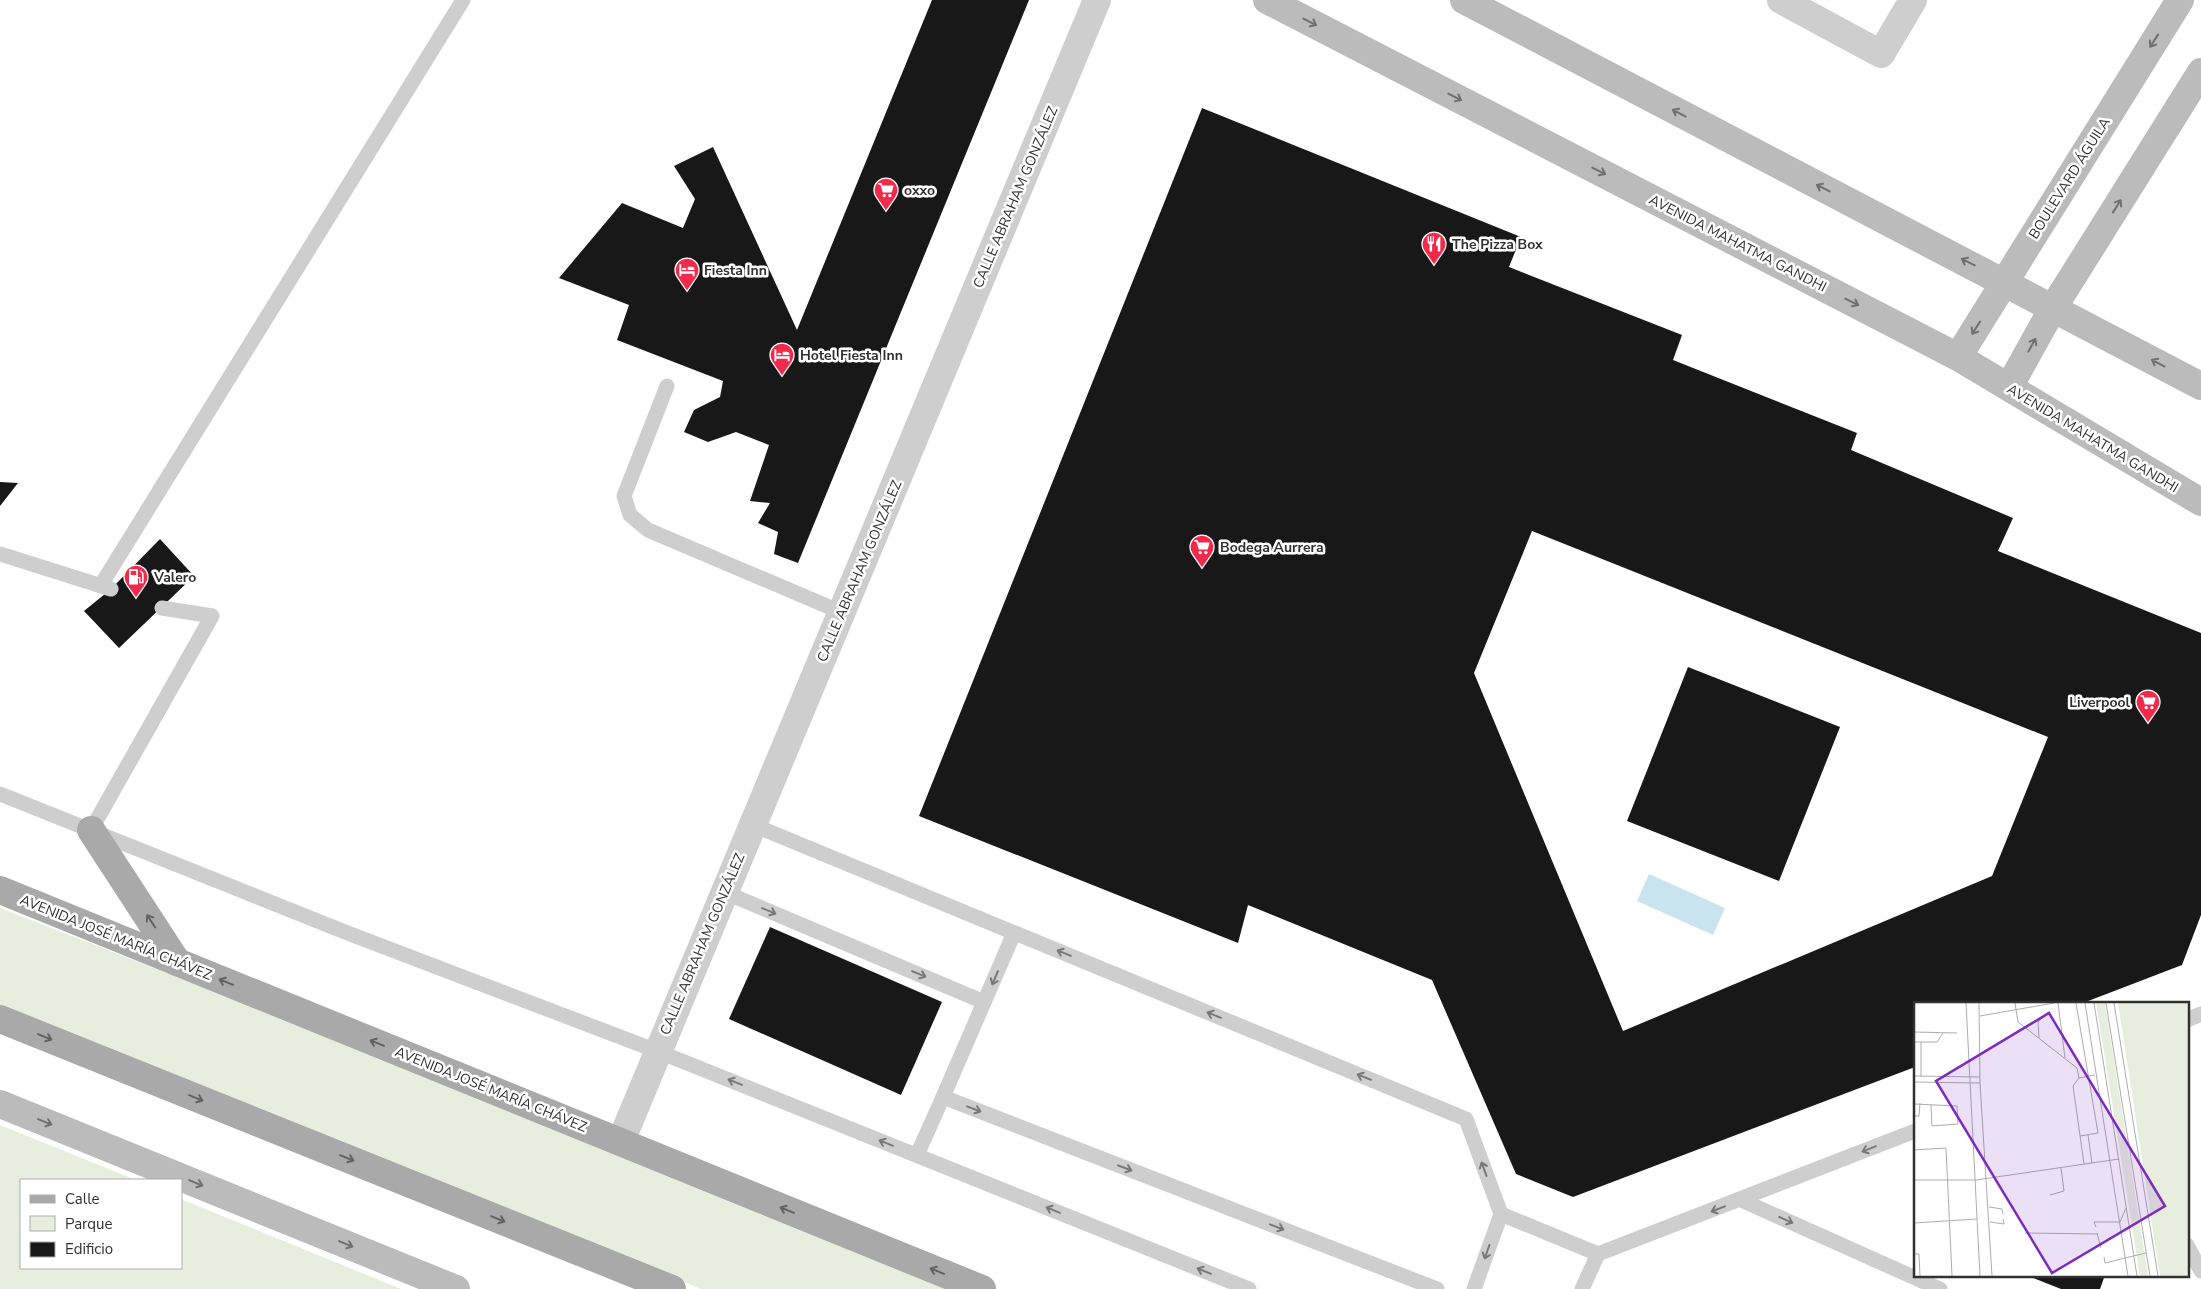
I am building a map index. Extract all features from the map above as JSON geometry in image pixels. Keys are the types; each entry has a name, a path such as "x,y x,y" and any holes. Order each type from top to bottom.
{"main road":[{"name":"AVENIDA MAHATMA GANDHI","path":"1267,0 1958,357 2201,502"},
{"path":"1464,0 2005,281 2201,386"},
{"name":"BOULEVARD ÁGUILA","path":"1958,357 2180,0"},
{"path":"2009,387 2053,308 2201,72"},
{"path":"91,830 177,962"},
{"name":"AVENIDA JOSÉ MARÍA CHÁVEZ","path":"0,890 982,1289"},
{"path":"0,1019 672,1289"},
{"path":"0,1104 456,1289"}],"street":[{"name":"CALLE ABRAHAM GONZÁLEZ","path":"621,1142 657,1051 1097,0"},
{"path":"1781,0 1882,54 1913,0"}],"lane":[{"path":"0,554 106,587 463,0"},
{"path":"667,386 624,496 630,515 648,530 841,612"},
{"path":"91,830 212,616 162,608"},
{"path":"0,794 345,932 657,1051 1249,1289"},
{"path":"753,825 1466,1120 1501,1214 1474,1289"},
{"path":"724,892 984,1002"},
{"path":"917,1155 1014,933"},
{"path":"2188,1020 2201,1014"},
{"path":"943,1097 1437,1289"},
{"path":"1501,1214 1598,1254 1742,1200 1914,1131"},
{"path":"1742,1200 1940,1289"},
{"path":"2188,1247 2201,1271"},
{"path":"1582,1289 1598,1254"}],"green space":[{"path":"0,908 605,1144 947,1289 701,1289 0,1005"},
{"path":"0,1125 134,1179 20,1179 20,1269 182,1269 182,1199 401,1289 0,1289"}],"water":[{"path":"1649,874 1725,908 1713,935 1637,901"}],"building":[{"name":"Fiesta Inn","path":"932,0 1029,0 798,563 774,554 778,532 758,523 770,503 750,501 769,445 736,432 708,442 684,432 694,410 720,397 723,381 617,340 629,305 559,278 622,203 683,228 695,199 674,166 713,147 797,330"},
{"path":"1202,108 1521,237 1509,267 1682,335 1673,360 1857,433 1851,450 2013,518 1998,551 2201,633 2201,915 2182,965 2086,1002 1914,1002 1914,1067 1573,1197 1516,1174 1432,980 1248,905 1238,943 919,816","holes":["1532,531 2048,737 1992,876 1623,1031 1474,673"]},
{"path":"0,482 18,483 0,506"},
{"name":"Valero","path":"160,539 194,576 119,648 84,611 111,589"},
{"path":"1688,667 1840,727 1779,881 1627,821"},
{"path":"770,927 942,1002 901,1095 729,1019"},
{"path":"2028,1276 2105,1276 2100,1289 2061,1289"}],"place":[{"name":"oxxo","path":"886,211"},
{"name":"The Pizza Box","path":"1434,265"},
{"name":"Fiesta Inn","path":"687,291"},
{"name":"Hotel Fiesta Inn","path":"782,376"},
{"name":"Bodega Aurrera","path":"1202,568"},
{"name":"Valero","path":"136,598"},
{"name":"Liverpool","path":"2148,723"}]}
